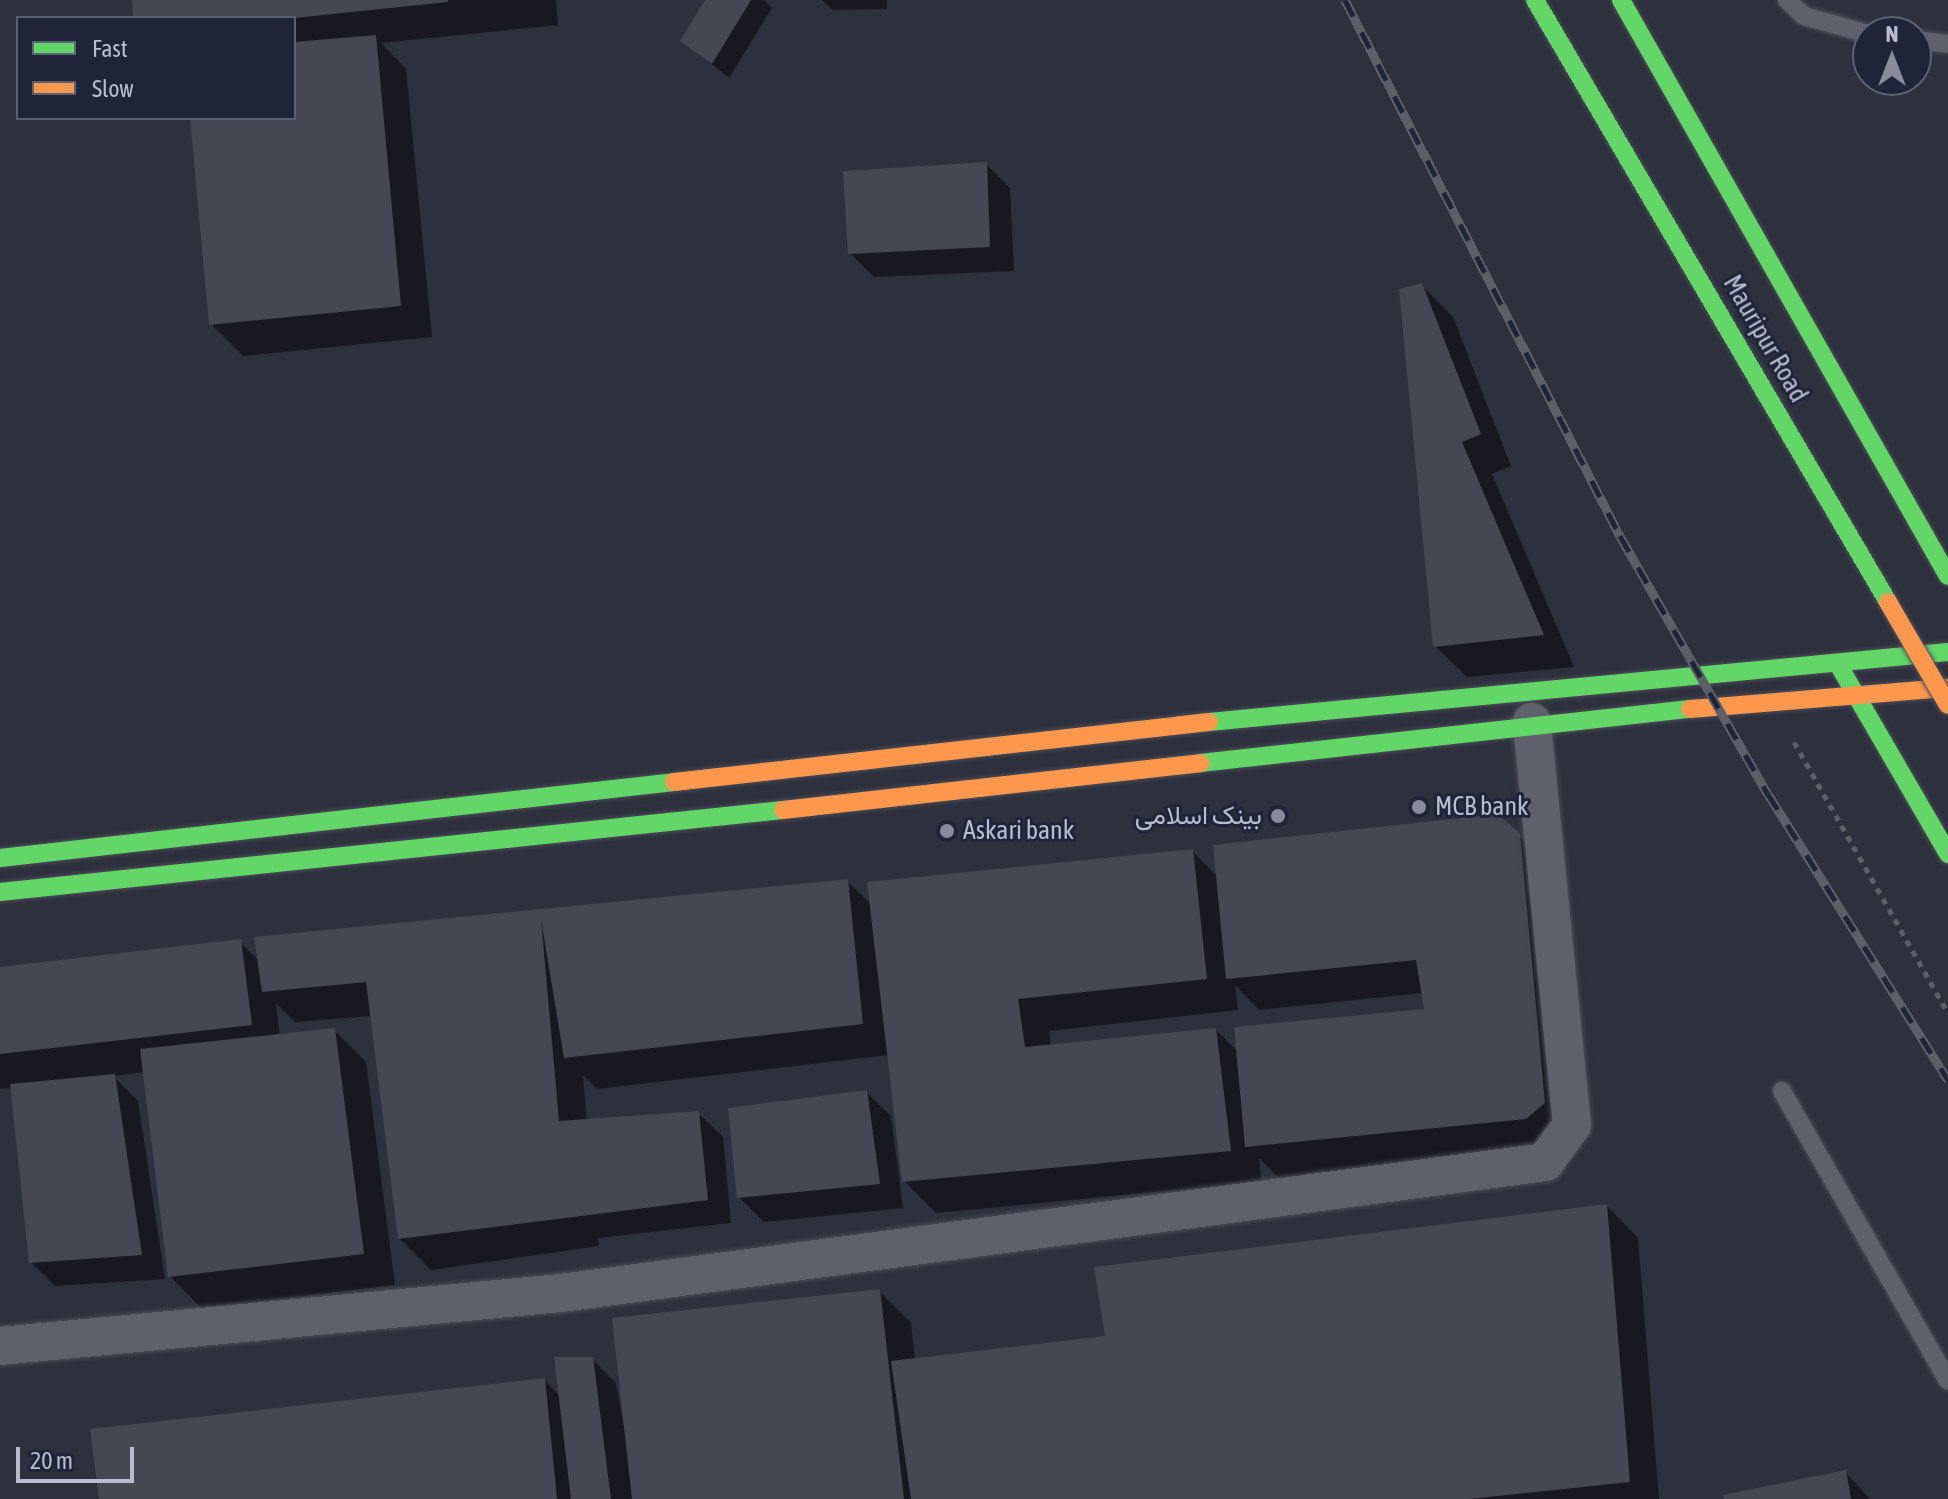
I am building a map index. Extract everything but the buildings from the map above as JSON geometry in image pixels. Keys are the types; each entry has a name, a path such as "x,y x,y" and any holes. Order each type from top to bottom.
{"main road":[{"name":"Mauripur Road","path":"1535,0 1948,705"},
{"name":"Mauripur Road","path":"1621,0 1948,576"},
{"path":"0,858 1509,688 1838,664 1948,652"},
{"path":"1838,664 1948,854"},
{"path":"0,892 1038,783 1532,722 1948,688"}],"street":[{"path":"0,1346 561,1293 1545,1162 1572,1125 1532,722"}],"lane":[{"path":"1787,0 1804,16 1852,30"},
{"path":"1782,1091 1948,1381"}],"path":[{"path":"1772,703 1948,1013"}],"railway":[{"path":"1345,0 1620,536 1768,794 1948,1080"}],"traffic: fast":[{"path":"1535,0 1888,602"},
{"path":"1621,0 1948,576"},
{"path":"1209,722 1948,652"},
{"path":"1838,664 1948,854"},
{"path":"1200,763 1690,709"},
{"path":"0,858 674,782"},
{"path":"0,892 783,810"}],"traffic: slow":[{"path":"1888,602 1948,705"},
{"path":"1690,709 1948,688"},
{"path":"674,782 1209,722"},
{"path":"783,810 1200,763"}],"place":[{"name":"MCB bank","path":"1419,807"},
{"name":"بینک اسلامی","path":"1278,816"},
{"name":"Askari bank","path":"947,831"}]}
